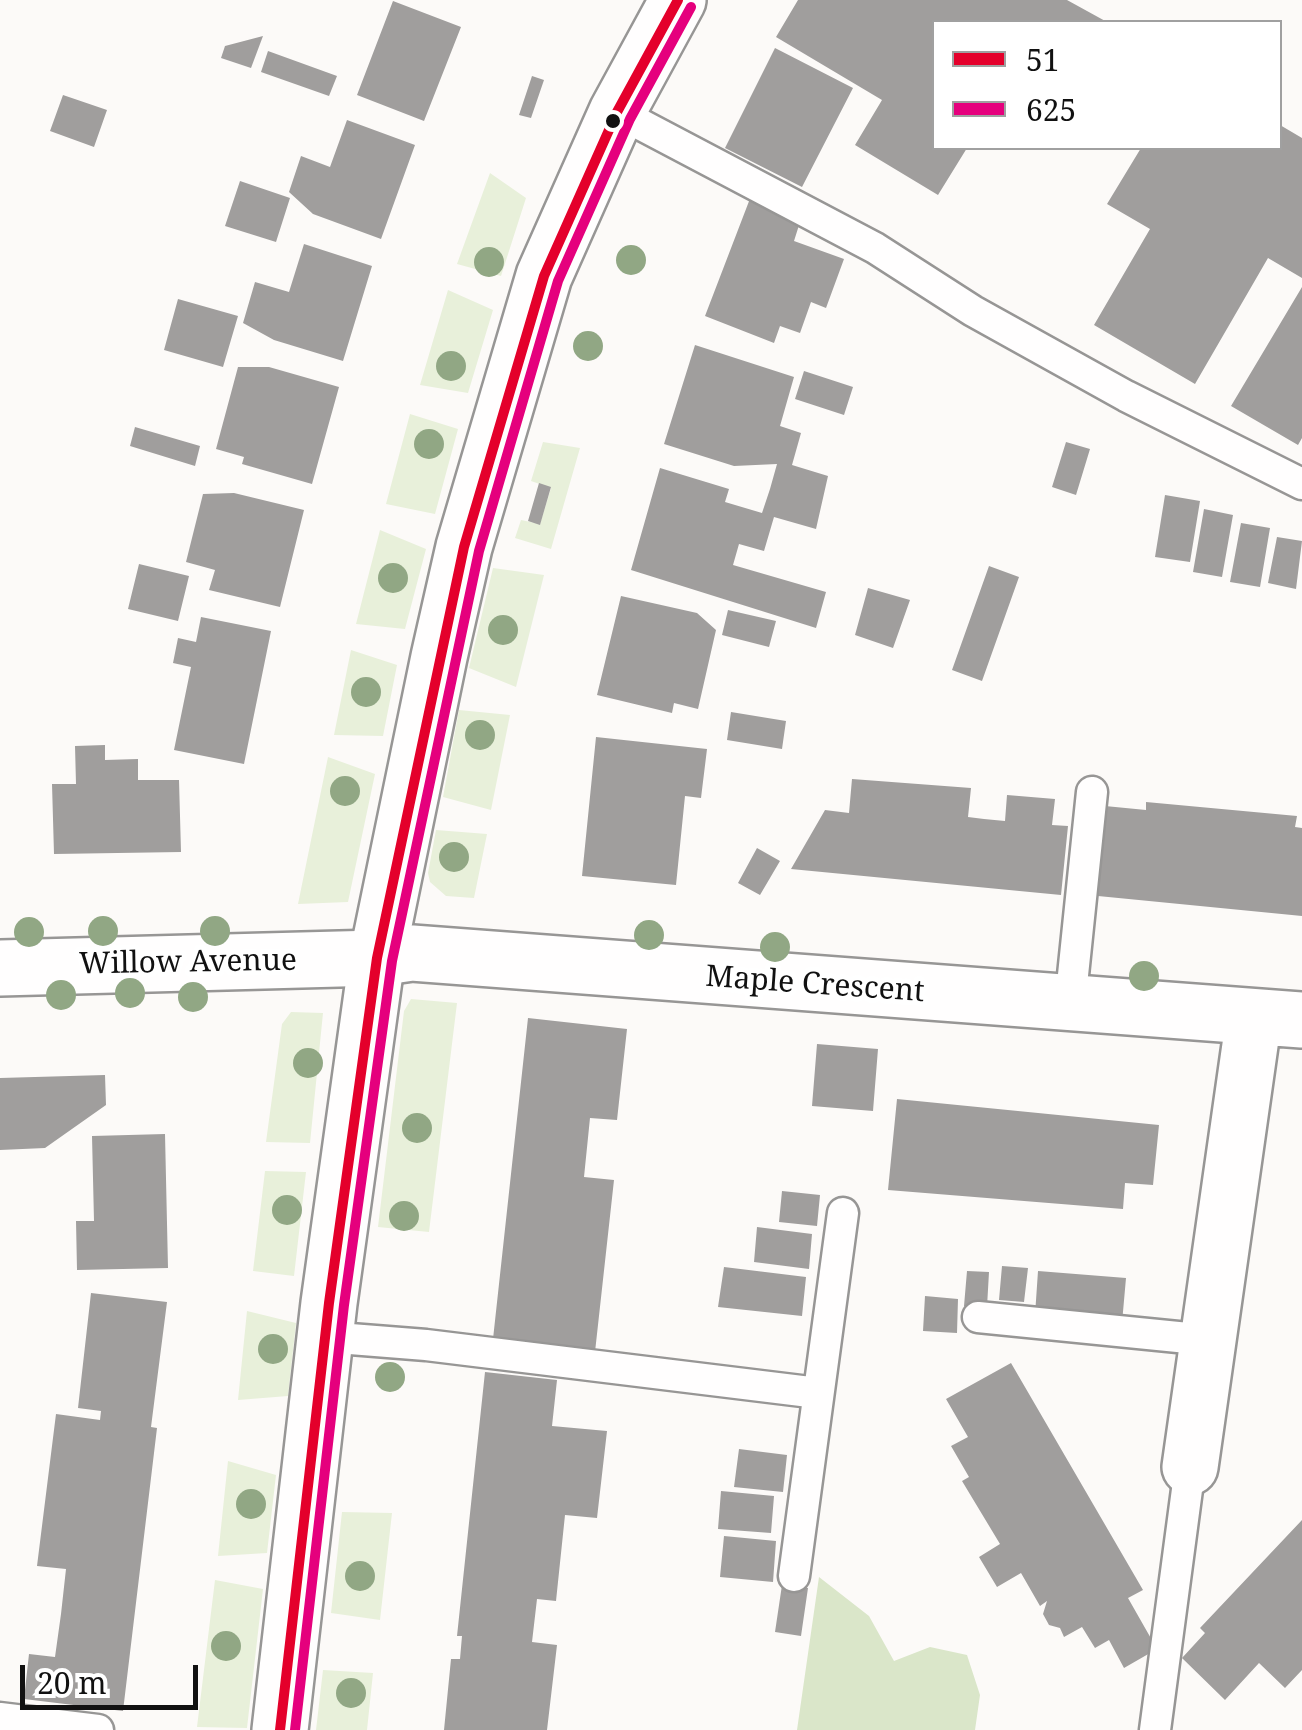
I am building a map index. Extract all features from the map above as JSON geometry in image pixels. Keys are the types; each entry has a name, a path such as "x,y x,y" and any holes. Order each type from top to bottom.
{"street":[{"path":"280,1730 325,1336 377,958 464,547 544,276 617,112 678,0"},
{"name":"Maple Crescent","path":"377,958 412,953 1278,1019 1208,1340 1190,1467"},
{"name":"Willow Avenue","path":"0,968 377,958"}],"lane":[{"path":"617,112 874,248 973,311 1143,405 1302,484"},
{"path":"1070,1004 1092,792"},
{"path":"794,1576 843,1213"},
{"path":"978,1318 1208,1340"},
{"path":"325,1336 426,1344 818,1393"},
{"path":"1155,1730 1190,1467"},
{"path":"0,1718 98,1730"}],"green space":[{"path":"490,173 526,198 501,276 457,264"},
{"path":"448,290 493,310 468,393 420,385"},
{"path":"410,414 458,429 435,514 386,504"},
{"path":"543,442 580,448 551,549 515,538 521,520 540,524 551,488 531,481"},
{"path":"380,530 426,549 405,629 356,624"},
{"path":"493,568 544,575 516,687 469,668"},
{"path":"351,650 397,665 383,736 334,735"},
{"path":"459,710 510,715 491,810 443,797"},
{"path":"328,757 375,774 348,902 298,904"},
{"path":"436,830 487,834 474,898 446,896 430,882 428,873"},
{"path":"411,999 457,1003 429,1232 378,1227 404,1011"},
{"path":"291,1012 323,1013 310,1143 266,1142 282,1024"},
{"path":"265,1171 306,1172 294,1276 253,1271"},
{"path":"247,1311 296,1323 288,1396 238,1400"},
{"path":"228,1461 276,1475 267,1553 218,1556"},
{"path":"342,1512 392,1513 380,1620 331,1613"},
{"path":"819,1577 869,1616 894,1661 930,1647 967,1655 980,1695 975,1730 797,1730"},
{"path":"215,1580 263,1589 247,1728 197,1727"},
{"path":"323,1670 373,1673 367,1730 316,1730"}],"building":[{"path":"798,0 1067,0 1103,20 932,20 932,150 966,150 938,195 855,145 882,100 776,37"},
{"path":"393,1 461,27 424,121 357,95"},
{"path":"263,36 251,68 221,58 225,46"},
{"path":"775,48 853,88 802,187 725,148"},
{"path":"268,51 337,76 329,96 261,72"},
{"path":"532,76 544,80 531,118 519,115"},
{"path":"63,95 107,110 94,147 50,131"},
{"path":"347,120 415,145 381,239 313,214 289,192 301,156 330,167"},
{"path":"1282,126 1302,138 1302,278 1268,258 1195,384 1094,325 1150,229 1107,204 1140,150 1282,150"},
{"path":"240,181 290,198 276,242 225,226"},
{"path":"751,196 800,222 794,241 844,259 826,308 811,302 800,333 780,326 774,343 705,316"},
{"path":"304,244 372,266 343,361 274,340 243,323 255,282 289,292"},
{"path":"1302,287 1302,438 1298,445 1231,406"},
{"path":"178,299 238,316 223,367 164,350"},
{"path":"695,345 794,377 780,426 801,433 792,465 828,476 816,529 774,517 764,551 739,544 733,565 826,592 816,628 631,570 660,468 729,489 725,502 762,513 770,489 777,464 734,466 664,444"},
{"path":"238,367 269,367 339,387 312,484 242,464 244,457 216,449"},
{"path":"804,371 853,387 844,415 795,399"},
{"path":"135,427 200,446 195,466 130,446"},
{"path":"1066,442 1090,449 1076,495 1052,487"},
{"path":"539,483 551,487 540,525 528,521"},
{"path":"234,493 304,510 280,607 209,590 215,570 186,562 203,494"},
{"path":"1165,495 1200,501 1190,562 1155,557"},
{"path":"1204,509 1233,515 1222,577 1193,572"},
{"path":"1241,523 1270,528 1260,587 1230,582"},
{"path":"1277,537 1302,541 1296,589 1268,583"},
{"path":"139,564 189,576 178,621 128,609"},
{"path":"989,566 1019,577 982,681 952,670"},
{"path":"868,588 910,600 893,648 855,635"},
{"path":"621,596 697,613 716,630 698,709 674,703 672,713 597,695"},
{"path":"728,610 776,621 769,647 722,635"},
{"path":"201,617 271,631 244,764 174,750 191,667 173,663 178,638 196,642"},
{"path":"731,712 786,721 782,749 727,740"},
{"path":"596,737 707,749 701,798 685,796 676,885 582,876"},
{"path":"105,745 105,760 138,759 138,780 179,780 181,852 54,854 52,784 76,784 75,746"},
{"path":"852,779 971,788 968,817 984,819 1005,821 1007,795 1055,799 1052,825 1068,826 1061,895 791,869 825,810 849,813"},
{"path":"1146,802 1297,816 1295,827 1302,828 1302,916 1098,896 1105,806 1146,810"},
{"path":"757,848 780,861 760,895 738,883"},
{"path":"528,1018 627,1029 617,1120 590,1118 584,1177 614,1180 595,1352 493,1339"},
{"path":"817,1044 878,1049 873,1111 812,1106"},
{"path":"105,1075 106,1105 45,1148 0,1150 0,1078"},
{"path":"897,1099 1159,1125 1153,1185 1125,1183 1123,1209 888,1190"},
{"path":"165,1134 168,1268 77,1270 76,1221 94,1221 92,1136"},
{"path":"782,1191 820,1195 817,1226 779,1222"},
{"path":"757,1227 812,1234 809,1269 754,1262"},
{"path":"1002,1266 1028,1268 1024,1302 999,1300"},
{"path":"724,1267 806,1277 802,1316 718,1307"},
{"path":"967,1271 989,1272 987,1307 964,1306"},
{"path":"1038,1271 1126,1278 1122,1323 1035,1315"},
{"path":"91,1293 167,1302 151,1427 157,1428 123,1711 24,1699 29,1654 55,1657 61,1614 66,1569 37,1566 56,1414 100,1420 101,1411 78,1408"},
{"path":"925,1296 958,1299 957,1333 923,1331"},
{"path":"1011,1363 1143,1590 1128,1598 1157,1649 1124,1668 1109,1640 1095,1648 1082,1627 1064,1637 1060,1628 1049,1625 1043,1614 1047,1601 1040,1606 1021,1573 997,1587 979,1557 1000,1544 962,1481 969,1477 951,1446 968,1437 946,1399"},
{"path":"485,1372 557,1380 552,1426 607,1431 597,1518 565,1515 556,1601 537,1599 532,1642 557,1645 547,1730 444,1730 451,1659 460,1659 462,1636 457,1636"},
{"path":"739,1449 787,1455 783,1492 734,1487"},
{"path":"721,1491 774,1496 771,1533 718,1529"},
{"path":"1302,1520 1302,1670 1285,1688 1259,1663 1225,1700 1182,1658 1205,1633 1200,1628"},
{"path":"724,1536 776,1541 773,1582 720,1577"},
{"path":"782,1585 808,1588 801,1636 775,1632"}],"transit line":[{"name":"51","path":"280,1730 329,1303 377,958 464,547 544,276 617,112 678,0"},
{"name":"625","path":"295,1730 344,1305 392,961 479,551 558,281 630,119 691,7"}]}
